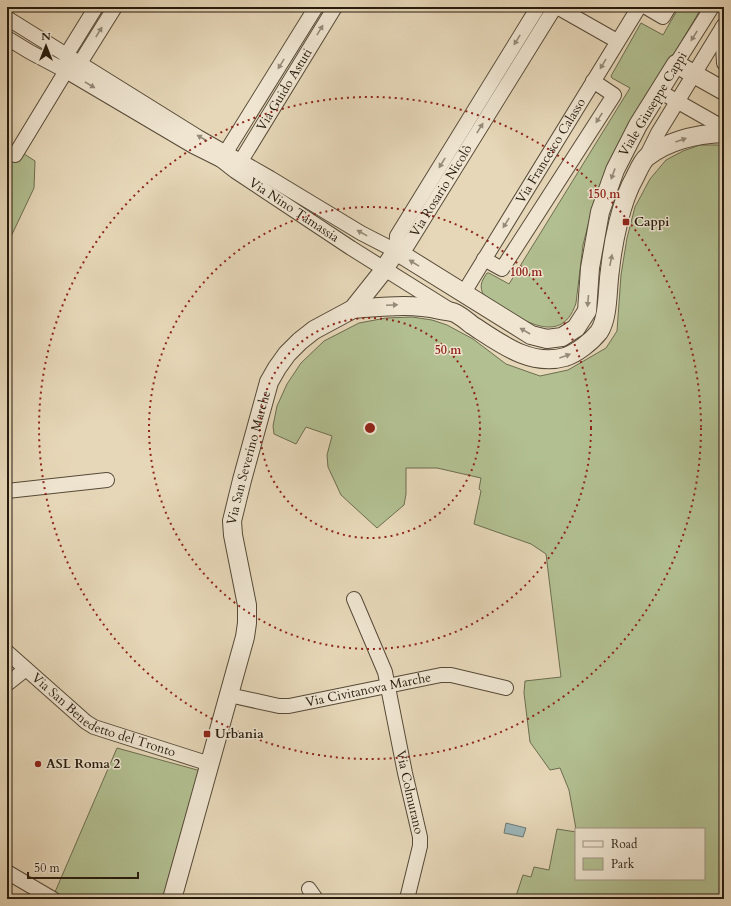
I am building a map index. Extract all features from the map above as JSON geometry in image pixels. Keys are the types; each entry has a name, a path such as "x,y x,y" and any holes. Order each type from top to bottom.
{"street":[{"path":"15,155 66,71 67,54 96,7"},
{"path":"66,71 80,63 115,7"},
{"name":"Via Guido Astuti","path":"224,156 316,7"},
{"name":"Via Guido Astuti","path":"238,166 335,7"},
{"name":"Via Rosario Nicolò","path":"538,7 397,236 396,251 407,246 556,7"},
{"path":"556,7 617,42"},
{"name":"Via Francesco Calasso","path":"463,294 639,7"},
{"path":"646,7 662,17 669,7"},
{"name":"Viale Giuseppe Cappi","path":"562,337 576,328 587,311 590,268 600,212 615,170 638,125 712,7"},
{"name":"Via Nino Tamassia","path":"7,18 198,137 351,248 385,268 512,350 528,357 552,360 567,356 583,347"},
{"path":"723,26 724,63"},
{"name":"Viale Giuseppe Cappi","path":"583,347 599,331 606,310 610,270 617,230 631,184 658,132 723,26"},
{"name":"Via Nino Tamassia","path":"7,38 193,146 224,156"},
{"path":"676,64 724,91"},
{"path":"484,259 502,270 614,94 593,81"},
{"path":"659,91 724,128"},
{"path":"646,157 672,143 690,137 724,133"},
{"name":"Via Nino Tamassia","path":"238,166 396,251 531,335 547,339 562,337"},
{"name":"Via San Severino Marche","path":"210,764 242,650 247,623 247,605 233,535 232,520 269,382 287,354 300,341 314,330 353,309 385,268 396,251"},
{"path":"353,309 388,305 406,305 428,307 455,313"},
{"path":"7,490 107,480"},
{"name":"Via Colmurano","path":"354,599 385,672 405,773 420,837 420,846 407,899"},
{"name":"Via San Benedetto del Tronto","path":"7,652 94,727 210,764"},
{"path":"7,684 26,669"},
{"name":"Via Civitanova Marche","path":"229,695 279,706 289,706 434,675 451,675 506,688"},
{"path":"172,899 210,764"},
{"path":"7,872 53,899"}],"green space":[{"path":"679,7 702,7 621,143 595,198 583,245 576,303 569,318 559,325 547,327 534,324 521,318 484,296 481,287 483,279 487,273 489,273 509,284 630,88 611,76 641,23 663,35"},
{"path":"7,143 35,161 34,188 7,245"},
{"path":"700,145 724,146 724,899 515,899 523,875 531,877 534,867 549,870 557,829 575,832 575,880 705,880 705,828 576,828 569,790 560,768 550,770 530,742 524,693 525,681 561,677 546,554 531,544 474,524 481,491 479,489 481,478 437,468 406,468 406,494 404,505 377,528 341,495 328,467 327,455 332,436 306,427 296,444 274,434 273,426 277,406 287,384 301,363 324,341 359,323 386,318 412,317 432,320 447,325 473,339 506,364 540,376 568,370 606,348 617,331 621,275 627,238 635,207 650,179 666,160 683,151"},
{"path":"117,748 201,771 165,899 68,899 55,892"}],"water":[{"path":"506,823 526,828 523,837 504,833"}],"place":[{"name":"Cappi","path":"626,222"},
{"name":"Urbania","path":"207,734"},
{"name":"ASL Roma 2","path":"38,764"}]}
